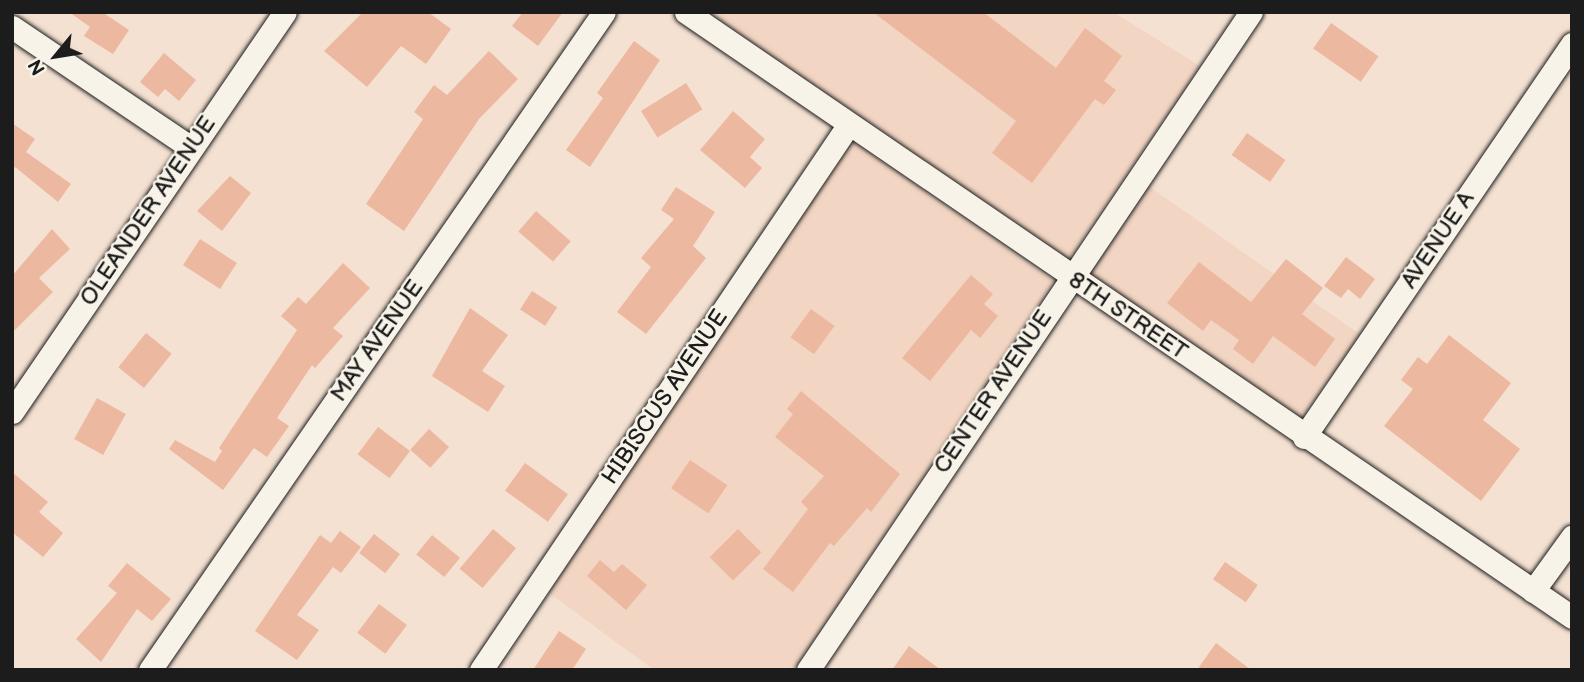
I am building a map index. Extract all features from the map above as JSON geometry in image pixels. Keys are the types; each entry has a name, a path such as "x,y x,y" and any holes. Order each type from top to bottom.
{"street":[{"name":"OLEANDER AVENUE","path":"12,412 190,147 285,12"},
{"name":"MAY AVENUE","path":"150,670 604,12"},
{"name":"8TH STREET","path":"686,12 1304,437 1572,617"},
{"name":"CENTER AVENUE","path":"808,670 1070,277 1251,12"},
{"path":"12,27 190,147"},
{"name":"AVENUE A","path":"1304,437 1572,44"},
{"name":"HIBISCUS AVENUE","path":"481,670 849,124"},
{"path":"1533,591 1572,537"}],"shaded area":[{"path":"708,12 1113,12 1200,66 1068,259"},
{"path":"852,141 1053,281 793,670 654,670 548,592"},
{"path":"1147,185 1360,334 1299,422 1086,273"}],"building":[{"path":"69,12 102,12 129,30 113,54 84,36 90,27"},
{"path":"363,12 428,12 451,29 426,64 401,46 367,87 324,51"},
{"path":"523,12 563,12 538,46 512,26"},
{"path":"873,12 983,12 1056,68 1085,28 1122,56 1104,81 1116,90 1104,105 1095,99 1032,183 992,153 1016,121"},
{"path":"1331,23 1379,56 1361,82 1313,48"},
{"path":"634,41 660,60 590,167 566,150 603,98 597,93"},
{"path":"489,51 518,79 479,119 404,231 366,204 423,119 414,112 434,85 447,95"},
{"path":"164,53 196,80 179,101 165,89 158,97 140,82"},
{"path":"686,83 702,109 657,137 641,111"},
{"path":"733,111 765,139 750,157 762,168 745,188 700,150"},
{"path":"12,123 35,139 26,152 71,184 58,202 15,167 12,171"},
{"path":"1247,133 1286,160 1270,182 1232,155"},
{"path":"230,176 251,193 222,231 197,211"},
{"path":"676,187 715,212 693,246 706,258 646,334 617,312 651,267 641,258 674,219 661,210"},
{"path":"536,211 571,241 553,262 518,231"},
{"path":"52,229 70,249 39,278 53,292 12,333 12,276"},
{"path":"200,239 237,263 220,289 183,265"},
{"path":"1346,257 1375,279 1360,299 1348,289 1341,298 1324,286"},
{"path":"1286,259 1323,288 1302,314 1335,339 1315,367 1273,336 1253,364 1233,349 1239,340 1211,320 1203,331 1167,303 1199,262 1251,302"},
{"path":"343,263 370,288 333,328 343,336 315,368 312,365 277,418 289,426 267,457 254,448 223,490 169,449 175,440 215,462 222,451 219,448 297,330 281,316 298,297 306,304"},
{"path":"971,275 993,294 984,304 998,316 980,338 971,330 930,381 902,358"},
{"path":"532,291 557,307 545,326 520,309"},
{"path":"470,308 508,335 482,371 505,386 488,412 432,376"},
{"path":"811,309 834,326 814,354 790,337"},
{"path":"146,333 172,354 144,388 118,367"},
{"path":"1449,335 1511,383 1483,420 1520,449 1481,501 1384,426 1413,389 1401,380 1418,357 1427,364"},
{"path":"801,391 900,474 871,512 867,508 834,546 830,543 793,592 763,569 808,509 801,502 824,476 775,437 793,414 787,409"},
{"path":"97,398 126,414 103,455 74,439"},
{"path":"378,427 410,451 389,478 358,454"},
{"path":"429,429 449,447 430,468 410,450"},
{"path":"690,460 727,485 708,513 671,488"},
{"path":"525,463 568,494 548,522 505,491"},
{"path":"12,472 48,502 39,512 63,533 43,557 12,532"},
{"path":"493,529 516,548 483,588 460,569"},
{"path":"738,529 761,552 733,581 710,557"},
{"path":"340,531 361,547 341,573 333,567 297,615 319,630 297,660 255,631 320,535 331,543"},
{"path":"374,534 400,554 385,573 359,553"},
{"path":"432,535 460,558 444,577 416,554"},
{"path":"600,560 614,572 622,564 647,585 626,610 587,576"},
{"path":"1225,562 1258,585 1246,602 1213,579"},
{"path":"127,563 171,599 152,621 137,609 101,662 76,639 117,593 108,586"},
{"path":"379,604 407,625 385,654 357,633"},
{"path":"559,631 586,649 572,670 533,670"},
{"path":"1216,643 1251,670 1197,670"},
{"path":"909,646 941,670 892,670"}]}
